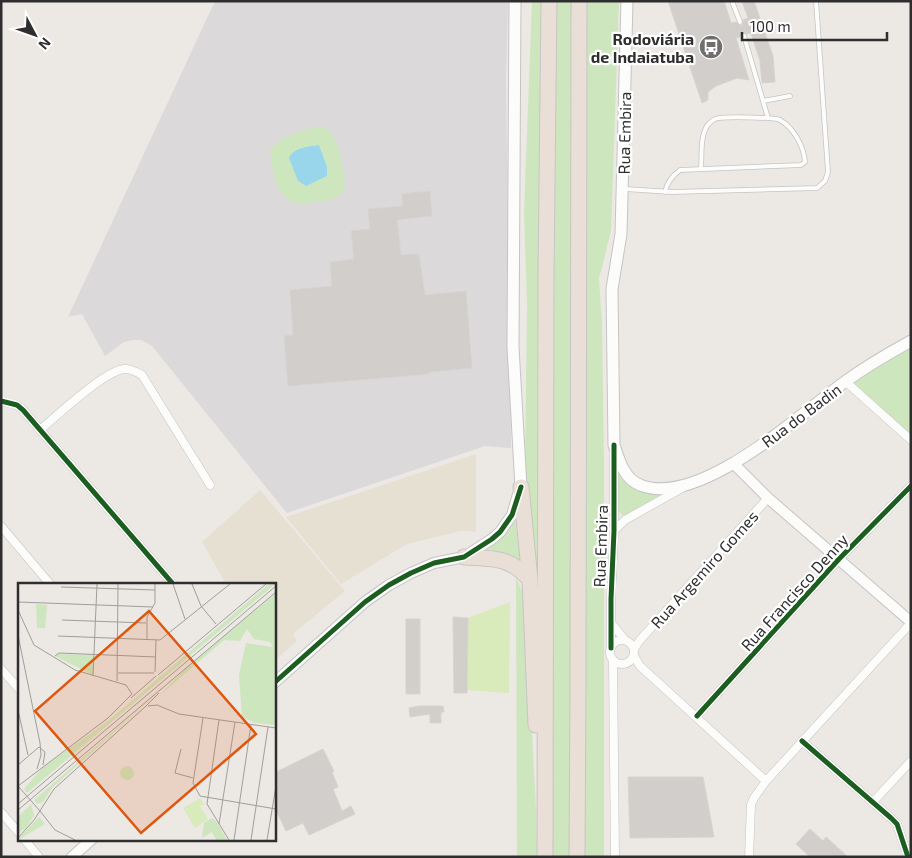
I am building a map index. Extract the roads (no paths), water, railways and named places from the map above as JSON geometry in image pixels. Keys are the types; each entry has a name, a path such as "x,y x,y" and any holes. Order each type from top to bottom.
{"highway":[{"path":"546,857 546,265 549,1"},
{"path":"577,857 579,1"},
{"path":"520,487 530,580 538,757 546,785"},
{"path":"464,557 505,561 516,566 530,580"}],"main road":[{"path":"515,1 513,347 520,487"},
{"name":"Rua Embira","path":"614,446 612,289 621,234 627,1"},
{"name":"Rua do Badin","path":"614,446 628,477 638,485 654,489 688,485 734,464 869,365 911,341"}],"street":[{"path":"41,429 104,377 124,369 132,369 142,375 210,486"},
{"path":"846,381 911,440"},
{"path":"1,401 17,405 41,429 172,583"},
{"name":"Rua Embira","path":"614,446 614,531 610,656 616,662"},
{"path":"734,464 768,498 911,623 766,781 754,798 751,805 749,857"},
{"name":"Rua do Badin","path":"614,531 625,520 688,485"},
{"name":"Rua Francisco Denny","path":"697,716 839,559 911,486"},
{"path":"275,682 365,602 389,585 434,563 464,557 484,545 500,532 512,515 520,487"},
{"name":"Rua Argemiro Gomes","path":"616,662 640,640 768,498"},
{"path":"1,526 49,583"},
{"path":"612,624 640,666 766,781"},
{"path":"611,648 616,641 630,650"},
{"path":"615,857 613,673 616,662"},
{"path":"1,669 18,688"},
{"path":"802,741 897,824 908,857"},
{"path":"873,802 911,761"},
{"path":"1,812 18,832"},
{"path":"25,840 39,857"},
{"path":"72,857 91,840"}],"lane":[{"path":"732,1 740,22"},
{"path":"622,189 665,192 817,188 828,172 816,1"},
{"path":"744,36 768,118"},
{"path":"763,101 790,96"},
{"path":"665,192 667,184 673,175 680,170 801,165 805,162 805,154 799,140 781,121 768,118 716,118 707,125 703,135 701,168"}],"water":[{"path":"319,145 327,167 327,176 306,186 298,181 289,158 291,154 298,150"}],"place":[{"name":"Rodoviária de Indaiatuba","path":"711,47"}]}
